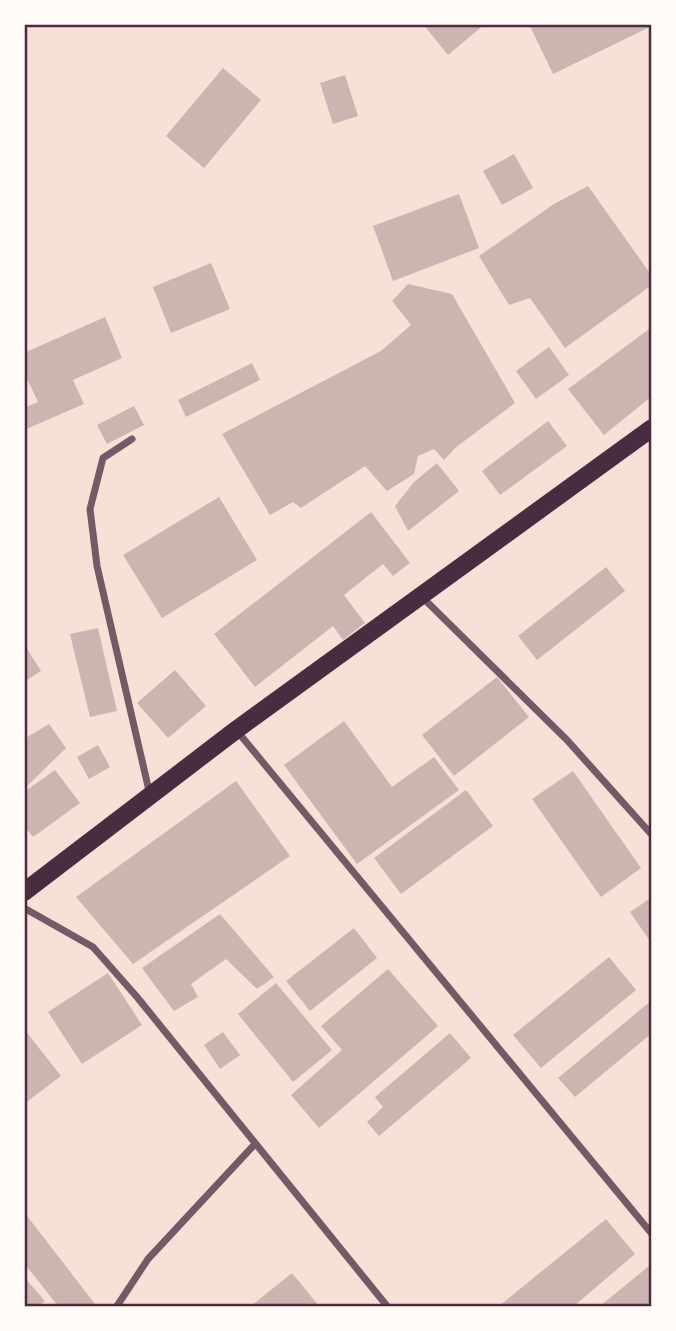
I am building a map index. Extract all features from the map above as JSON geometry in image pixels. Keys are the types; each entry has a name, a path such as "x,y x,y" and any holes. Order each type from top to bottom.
{"main road":[{"path":"24,892 236,730 652,428"}],"street":[{"path":"132,439 103,458 90,509 97,566 150,796"},
{"path":"421,596 567,740 652,835"},
{"path":"236,730 652,1234"},
{"path":"24,908 93,947 137,997 387,1307"},
{"path":"117,1307 148,1259 255,1144"}],"building":[{"path":"423,24 485,24 448,55"},
{"path":"529,24 652,24 652,26 553,74"},
{"path":"223,68 261,100 204,168 166,136"},
{"path":"345,75 358,116 333,124 320,83"},
{"path":"514,154 533,188 502,205 483,171"},
{"path":"588,186 652,276 652,285 565,348 530,298 509,305 479,256 554,204"},
{"path":"459,194 479,248 393,281 373,226"},
{"path":"211,263 230,309 171,333 153,287"},
{"path":"408,284 452,294 515,403 455,448 444,460 434,449 418,456 414,474 387,491 365,466 301,508 293,502 270,515 222,434 381,351 411,325 392,301"},
{"path":"105,317 122,358 73,380 84,404 24,430 24,408 38,402 24,372 24,353"},
{"path":"652,327 652,396 604,435 568,389"},
{"path":"549,347 569,375 536,399 516,371"},
{"path":"252,363 260,380 186,417 178,400"},
{"path":"134,406 144,425 107,444 97,425"},
{"path":"548,421 567,446 500,495 482,471"},
{"path":"437,463 459,491 408,531 395,506 414,482"},
{"path":"219,497 257,560 162,618 123,555"},
{"path":"371,512 410,563 393,576 383,564 344,595 365,623 343,640 333,626 255,687 214,634"},
{"path":"606,567 625,591 537,660 518,636"},
{"path":"98,628 117,711 90,717 70,634"},
{"path":"24,644 41,671 24,682"},
{"path":"175,670 206,706 168,738 137,703"},
{"path":"497,677 529,717 454,776 422,735"},
{"path":"344,721 392,787 434,757 459,790 357,864 284,765"},
{"path":"49,724 66,748 24,789 24,739"},
{"path":"98,745 110,767 89,779 77,757"},
{"path":"55,770 80,803 33,837 24,826 24,792"},
{"path":"573,771 641,868 601,897 532,799"},
{"path":"236,781 290,856 133,964 76,897"},
{"path":"466,790 493,826 401,894 374,858"},
{"path":"652,897 652,944 630,912"},
{"path":"220,914 274,977 257,989 226,959 191,984 198,997 174,1011 142,968"},
{"path":"354,928 377,958 310,1011 286,981"},
{"path":"609,957 636,990 541,1068 513,1035"},
{"path":"388,969 438,1026 319,1128 291,1095 342,1050 321,1026"},
{"path":"108,973 142,1025 82,1064 48,1012"},
{"path":"276,983 332,1050 293,1082 238,1014"},
{"path":"652,1000 652,1033 575,1097 558,1078"},
{"path":"24,1029 61,1076 24,1104"},
{"path":"223,1032 240,1055 220,1069 204,1045"},
{"path":"450,1033 471,1058 379,1136 367,1122 383,1107 375,1097"},
{"path":"24,1212 95,1304 58,1306 24,1263"},
{"path":"606,1219 635,1254 574,1306 499,1306"},
{"path":"649,1266 652,1269 652,1306 600,1306"},
{"path":"292,1273 319,1306 251,1306"},
{"path":"24,1277 45,1301 39,1306 24,1306"}]}
